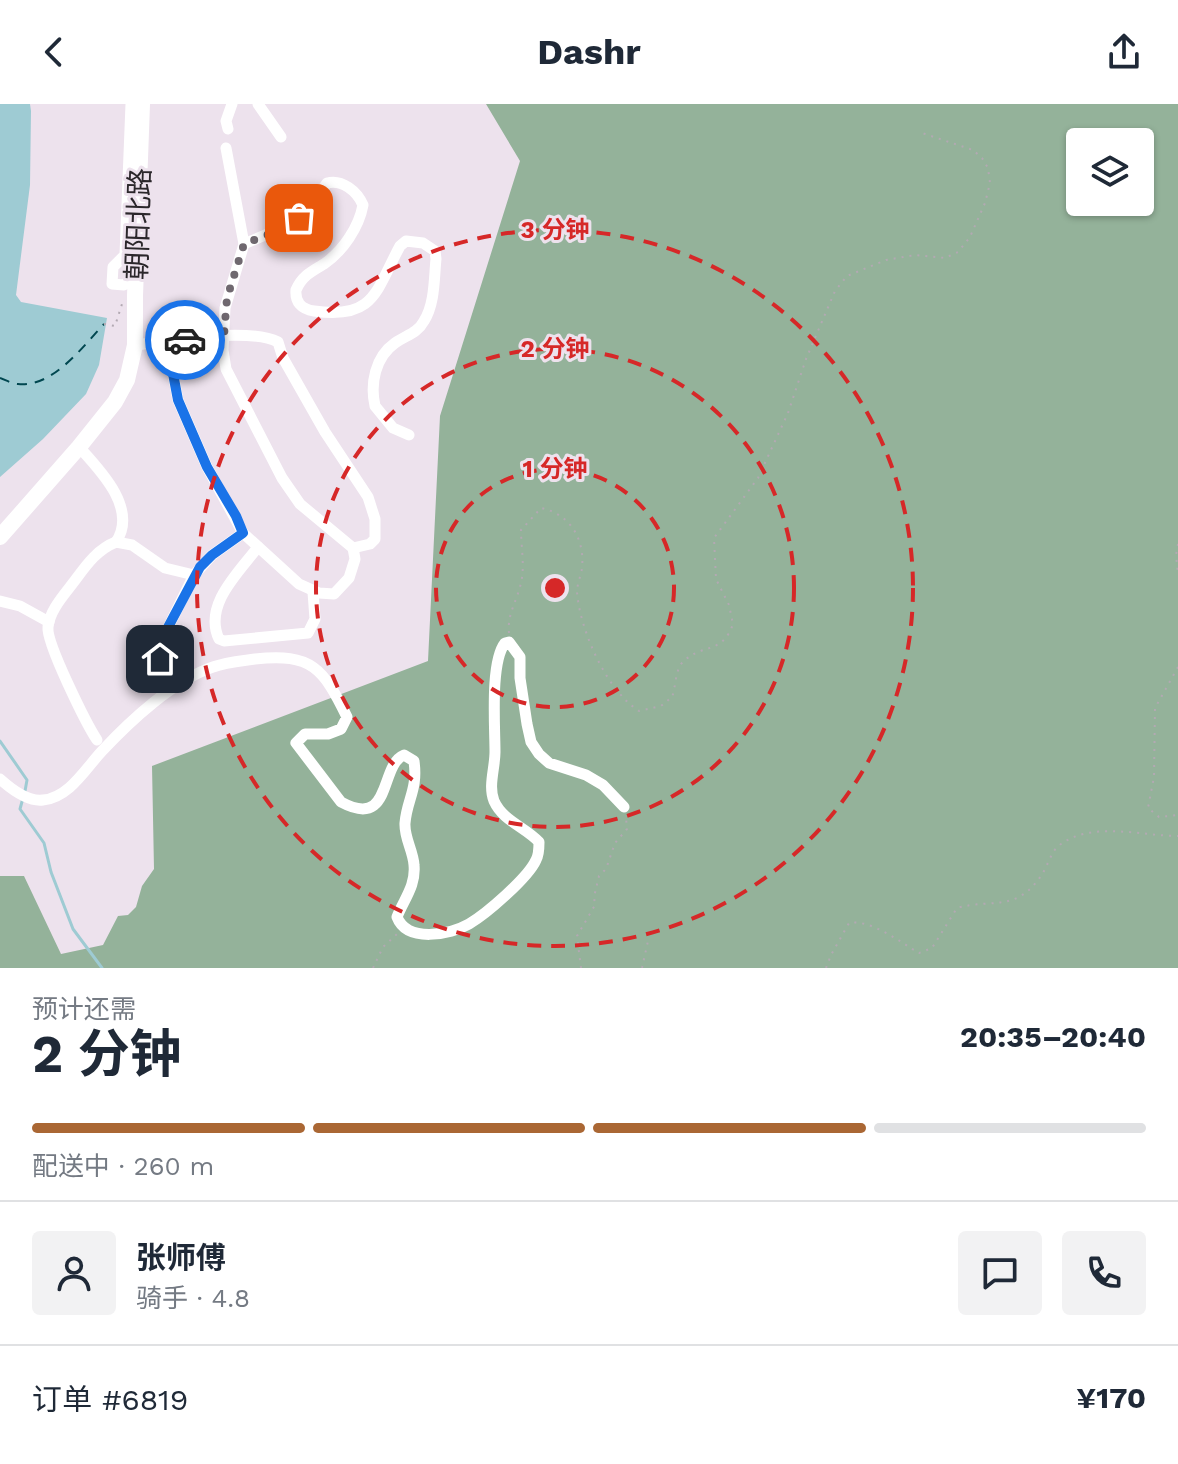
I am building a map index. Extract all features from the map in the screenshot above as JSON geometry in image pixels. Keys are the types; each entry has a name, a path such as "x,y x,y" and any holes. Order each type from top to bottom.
{"main road":[{"name":"朝阳北路","path":"0,537 79,447 115,402 127,380 135,345 142,104"}],"street":[{"path":"131,104 125,255 113,267 112,284 124,285 136,274"},
{"path":"228,129 227,113 232,104"},
{"path":"258,104 281,137"},
{"path":"167,342 178,400 207,467 243,533 299,584 313,592 334,594 353,570 353,548 307,511 282,478 226,369 224,335 227,298 244,244 226,148"},
{"path":"244,244 291,224 306,211 327,183 342,183 350,188 363,205 357,225 330,259 307,274 296,290 301,306 339,314 353,310 378,290 400,246 406,241 423,243 435,251 427,316 418,330 388,349 375,376 375,406 393,428 409,435"},
{"path":"135,345 224,335 278,342 283,358 320,423 368,497 375,519 375,539 370,544 353,548"},
{"path":"79,447 103,473 123,512 123,528 116,542 91,559 55,607 49,622 50,643 97,740"},
{"path":"165,676 160,659 162,640 194,575 205,561 243,533"},
{"path":"116,542 132,545 165,568 194,575"},
{"path":"258,547 220,599 216,617 219,639 308,633 315,619 313,592"},
{"path":"0,601 20,606 49,622"},
{"path":"0,779 15,791 43,800 70,788 115,738 194,675 214,666 240,661 271,658 301,661 315,666 325,676 347,717 341,729 328,734 305,734 296,743 341,802 361,809 369,806 386,789 393,763 398,757 404,755 414,761 415,791 405,819 414,876 408,899 397,917 406,929 418,934 454,930 469,923 506,894 536,862 539,842 505,817 492,797 496,676 501,648 509,642 520,657 527,724 531,742 539,754 549,763 586,775 603,785 624,807"}],"path":[{"path":"509,642 508,618 522,579 521,530 541,508 554,511 568,521 578,536 582,568 577,589 585,634 608,677 631,706 639,711 661,706 672,697 684,661 724,642 733,624 729,605 716,579 714,538 758,478 788,413 806,359 835,291 847,276 886,260 915,255 945,258 958,252 970,237 985,203 990,183 988,168 982,158 973,150 922,133"},
{"path":"104,324 115,326 124,299 135,296"},
{"path":"1178,544 1178,574"},
{"path":"1178,667 1155,708 1154,777 1148,808 1159,817 1178,815"},
{"path":"581,968 577,936 595,905 599,876 606,869 615,843 627,829 624,807"},
{"path":"826,968 849,923 871,925 919,953 932,948 957,908 1007,903 1028,890 1041,876 1058,845 1077,837 1108,831 1178,836"},
{"path":"373,968 391,937 406,929"},
{"path":"642,968 648,941"}],"green space":[{"path":"486,104 1178,104 1178,968 0,968 0,876 24,876 61,954 103,945 118,916 128,915 136,907 142,886 154,869 152,766 428,661 440,416 520,161"}],"water":[{"path":"0,104 30,104 31,111 30,185 16,295 21,302 107,318 99,365 86,394 43,439 0,477"}],"waterway":[{"path":"0,741 27,780 25,791"},
{"path":"23,798 20,809 44,843 51,872 73,929 102,968"}],"ferry route":[{"path":"0,378 11,383 31,383 55,373 104,324"}],"way so far":[{"path":"185,340 224,335 227,298 244,244 282,229 299,218"}],"route":[{"path":"160,659 162,640 194,575 212,555 243,533 207,467 178,400 167,342 185,340"}]}
